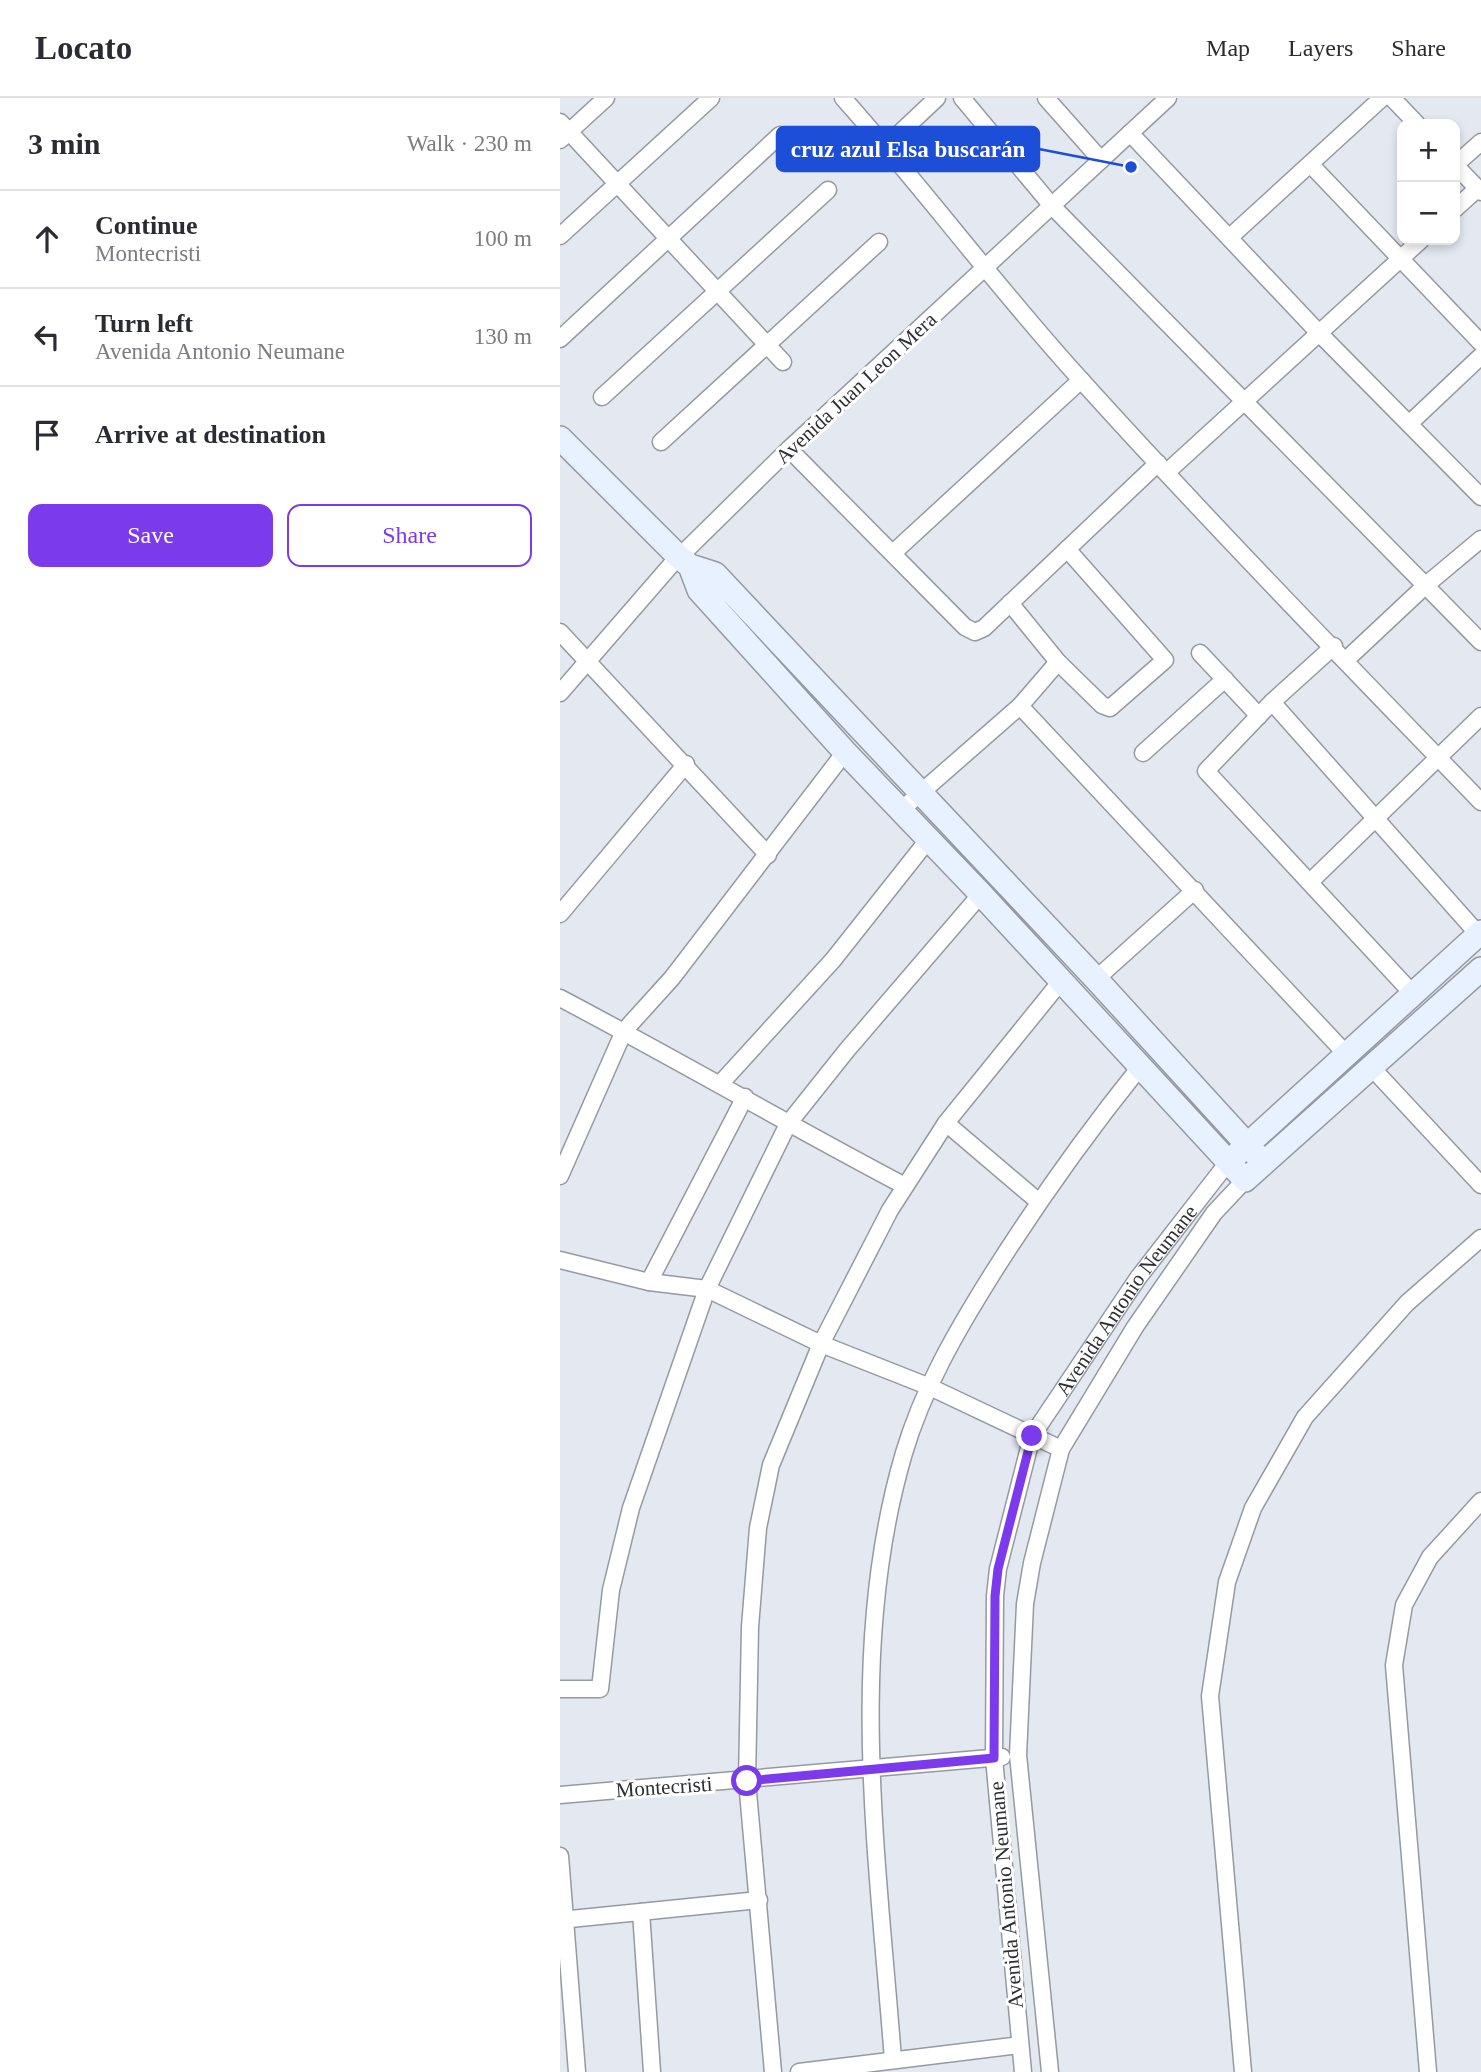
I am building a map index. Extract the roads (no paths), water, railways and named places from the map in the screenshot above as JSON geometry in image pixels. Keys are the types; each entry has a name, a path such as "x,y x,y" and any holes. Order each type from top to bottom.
{"street":[{"path":"606,98 563,131 617,184 783,362"},
{"path":"560,236 711,98"},
{"path":"843,98 886,146 984,269 1081,380 1481,802"},
{"path":"886,146 937,98"},
{"path":"962,98 1052,206 1481,642"},
{"path":"1046,98 1101,160"},
{"name":"Avenida Juan Leon Mera","path":"560,693 789,449 1168,98"},
{"path":"1230,237 1312,166 1382,98"},
{"path":"1392,98 1412,119"},
{"path":"1130,133 1318,332 1481,497"},
{"path":"560,339 780,135"},
{"path":"1460,161 1481,142"},
{"path":"1312,166 1481,343"},
{"path":"1460,170 1479,190 1460,205"},
{"path":"602,397 828,190"},
{"path":"661,442 879,242"},
{"path":"789,449 965,627 975,632 984,628 1067,549 1162,467 1243,401 1415,245"},
{"path":"1410,423 1481,356"},
{"path":"892,553 1081,380"},
{"path":"560,438 685,561 699,590 845,752 981,894 1245,1180"},
{"path":"1346,660 1426,585 1481,539"},
{"path":"1010,603 1058,662 1102,705 1110,708 1165,660 1067,549"},
{"path":"685,561 715,573 1097,979 1263,1162"},
{"path":"560,632 686,764 768,855"},
{"path":"1334,646 1272,702 1206,771 1413,994"},
{"path":"1200,653 1259,716"},
{"path":"901,810 1020,706 1058,662"},
{"path":"1143,752 1225,679"},
{"path":"1272,702 1480,933"},
{"path":"1020,706 1347,1055"},
{"path":"1310,882 1481,716"},
{"path":"560,1176 624,1031 672,978 845,752"},
{"path":"560,914 686,764"},
{"path":"721,1083 832,960 928,840"},
{"path":"1097,979 1195,890"},
{"path":"560,1689 600,1689 611,1591 631,1508 707,1289 788,1124 847,1050 981,894"},
{"name":"Avenida Antonio Neumane","path":"1023,2072 994,1758 995,1596 998,1569 1032,1436 1138,1278 1229,1161 1480,933"},
{"name":"Avenida Antonio Neumane","path":"1050,2072 1018,1755 1025,1604 1061,1449 1135,1327 1214,1213 1263,1162 1373,1069 1481,969"},
{"path":"773,2072 747,1781 750,1627 758,1528 771,1465 821,1344 905,1186 946,1123 1061,981"},
{"path":"560,998 721,1083 788,1124 905,1186"},
{"path":"894,2060 872,1769 874,1604 881,1548 904,1452 946,1349 1039,1202 1096,1121 1140,1067"},
{"path":"1373,1069 1481,1185"},
{"path":"649,1282 745,1097"},
{"path":"946,1123 1039,1202"},
{"path":"1243,2072 1210,1696 1227,1582 1253,1508 1305,1417 1407,1303 1481,1238"},
{"path":"560,1259 649,1282 707,1289 821,1344 930,1387 1061,1449"},
{"path":"1428,2072 1394,1665 1405,1605 1430,1557 1481,1501"},
{"name":"Montecristi","path":"560,1795 747,1781 1018,1755"},
{"path":"560,1856 562,1920 577,2072"},
{"path":"562,1920 759,1900"},
{"path":"641,1912 652,2072"},
{"path":"799,2072 1020,2045"}],"place":[{"name":"cruz azul Elsa buscarán","path":"1131,167"}]}
